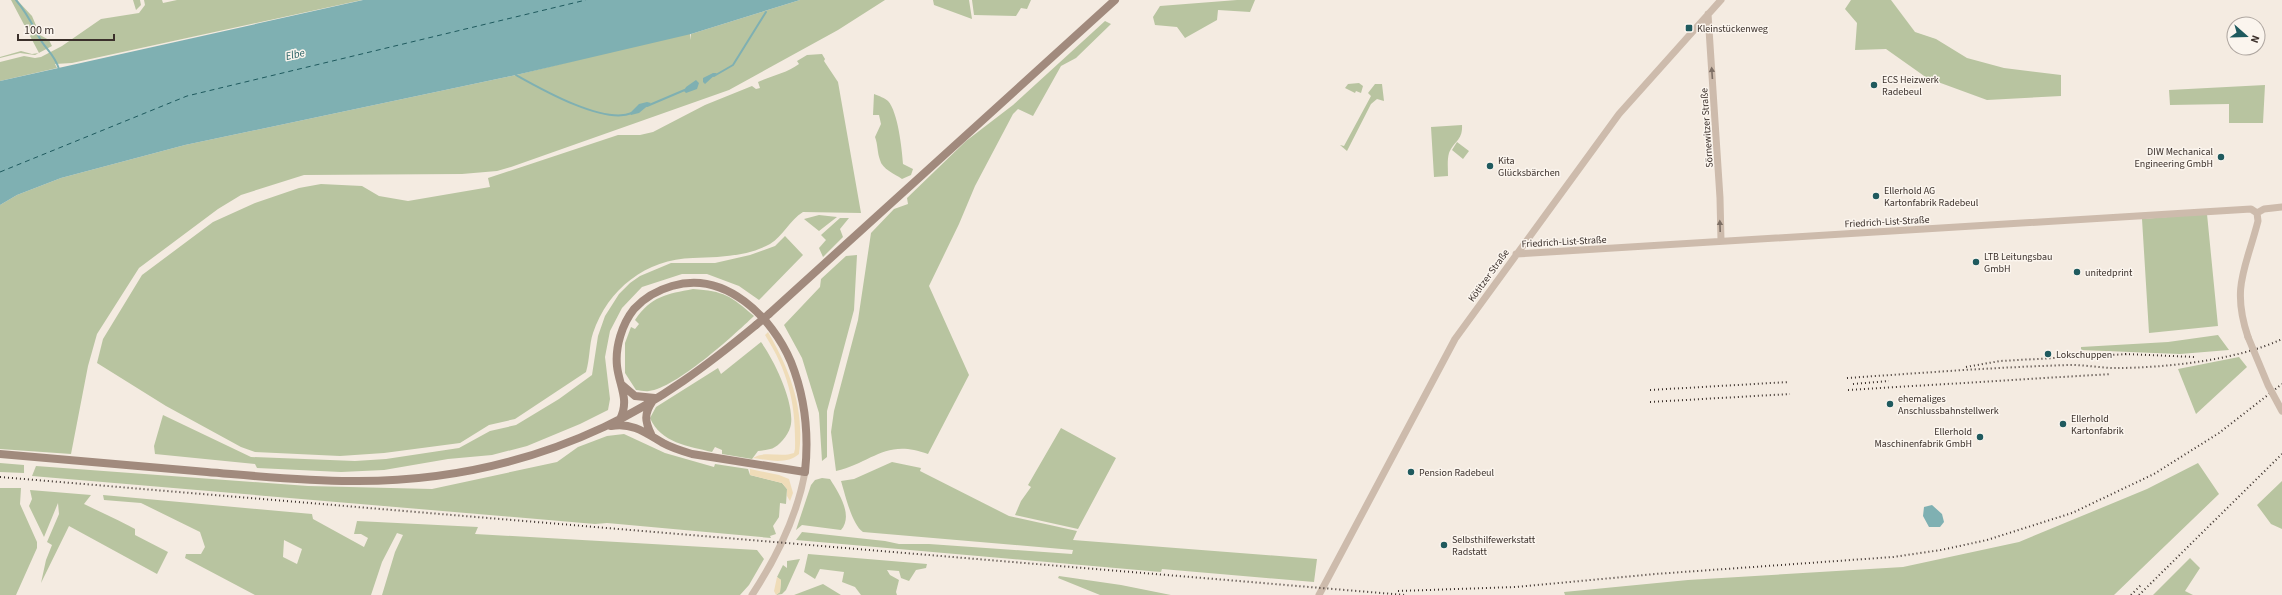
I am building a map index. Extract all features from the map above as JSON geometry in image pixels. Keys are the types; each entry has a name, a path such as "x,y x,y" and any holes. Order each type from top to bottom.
{"main road":[{"path":"0,454 305,480 354,481 409,479 472,470 512,461 564,444 604,427 655,399 696,373 756,325 1115,0"},
{"path":"604,427 628,425 651,434 662,442 692,454 805,472 806,416 799,384 790,361 779,340 754,308 724,289 706,283 684,282 665,288 643,300 626,321 620,335 617,366 622,384 624,410 620,419"},
{"path":"622,384 635,396 655,399"},
{"path":"651,434 645,419 648,408 655,399"}],"street":[{"name":"Kötitzer Straße","path":"1319,595 1455,339 1619,114 1721,0"},
{"name":"Sörnewitzer Straße","path":"1708,14 1720,198 1721,241"},
{"path":"2282,207 2264,209 2257,213 2258,221 2243,268 2239,291 2242,319 2248,337 2268,385 2282,411"},
{"name":"Friedrich-List-Straße","path":"1516,254 2251,209 2257,213"},
{"path":"752,595 764,577 789,526 800,497 805,472"}],"green space":[{"path":"11,0 17,0 32,16 40,35 49,40 52,46 39,53"},
{"path":"133,0 140,0 141,5 136,10"},
{"path":"144,0 162,0 163,3 177,0 362,0 72,63 55,64 57,68 0,81 0,62 24,56 35,58 41,57 62,46 101,19 139,13 145,5"},
{"path":"800,0 885,0 838,30 729,90 511,167 497,171 462,174 304,175 241,195 218,209 139,268 97,334 88,366 71,454 0,449 0,205 17,195 61,178 185,145 516,75 690,32 690,40 691,34"},
{"path":"933,0 969,0 972,19 934,5"},
{"path":"972,0 1031,0 1027,9 1021,8 1016,16 974,15"},
{"path":"1255,0 1250,12 1218,10 1217,20 1185,38 1177,27 1155,25 1153,17 1160,6"},
{"path":"1851,0 1891,0 1915,32 1936,39 1967,58 2004,68 2061,75 2061,96 1987,100 1927,78 1886,49 1855,50 1857,23 1845,9"},
{"path":"1105,21 1111,24 1076,58 1061,66 1033,116 1018,109 1013,114 975,186 959,224 929,286 969,375 928,454 914,450 890,450 836,471 831,432 834,411 858,320 871,233 894,209 908,204 907,198 966,141 1013,105"},
{"path":"21,51 32,54 39,53 35,55 20,53 0,58"},
{"path":"822,54 825,59 824,61 838,82 861,213 803,212 794,219 775,241 752,252 732,256 676,260 660,264 631,279 608,303 600,317 593,333 586,372 515,419 489,425 460,443 384,453 340,456 255,452 241,447 166,406 97,363 103,339 142,275 213,222 255,203 299,188 321,184 362,186 379,196 408,201 490,187 488,178 618,135 640,135 653,132 705,105 752,86 756,89 760,88 758,82 794,67 799,64 797,61 807,55"},
{"path":"1359,83 1363,86 1361,93 1356,91 1355,93 1345,88 1348,84"},
{"path":"1375,84 1382,84 1384,101 1377,99 1371,104 1347,151 1340,145 1344,146 1371,96 1368,93"},
{"path":"2265,85 2263,123 2229,123 2229,104 2170,105 2169,90"},
{"path":"874,94 887,100 891,106 899,131 903,164 913,169 911,175 902,179 883,166 878,154 875,137 881,124 879,115 873,115"},
{"path":"1462,125 1460,137 1449,153 1448,176 1434,177 1431,127"},
{"path":"1457,142 1469,151 1463,159 1452,150"},
{"path":"2207,214 2218,326 2149,333 2142,219"},
{"path":"819,215 837,217 819,231 804,219"},
{"path":"840,218 849,218 840,229 843,237 823,257 819,248 826,240 821,235"},
{"path":"785,236 803,255 759,300 739,286 707,274 682,274 642,287 622,308 610,331 605,357 610,399 608,410 580,424 527,446 492,455 448,459 384,470 341,472 257,468 255,464 155,454 154,446 163,415 251,457 355,461 386,459 459,448 490,431 516,425 559,399 592,375 598,336 605,316 619,294 640,276 671,263 715,263 750,255 775,246"},
{"path":"857,255 854,310 827,411 827,457 822,461 819,413 802,358 784,325 820,287 821,279 846,256"},
{"path":"693,289 720,293 733,299 754,316 704,360 674,381 660,388 649,391 636,390 625,373 625,343 631,327 635,329 639,324 635,320 641,312 660,297"},
{"path":"2218,335 2229,350 2180,354 2081,350 2081,347 2168,342"},
{"path":"761,342 772,359 782,381 791,415 789,430 778,445 771,449 758,451 752,459 722,454 722,450 715,447 712,452 676,442 661,433 655,426 650,418 656,407 718,368 721,374"},
{"path":"2239,357 2247,367 2196,414 2178,369"},
{"path":"1061,428 1116,458 1078,529 1015,515 1021,501 1031,487 1028,485"},
{"path":"624,434 665,453 714,467 715,464 748,469 750,475 782,483 787,489 786,504 780,503 779,517 773,526 776,534 770,536 771,538 607,523 595,524 32,476 36,466 308,486 432,489 557,462 578,447 607,436"},
{"path":"892,462 921,468 920,471 1009,516 1077,531 1073,540 1317,559 1314,582 1162,569 1161,572 796,540 802,532 885,541 899,544 929,544 1072,554 1073,550 863,532 855,523 841,481 854,479"},
{"path":"0,463 24,465 24,473 0,472"},
{"path":"2198,463 2219,494 2114,595 1565,595 1564,592 1688,580 1903,567 2019,542 2147,489"},
{"path":"822,478 830,479 840,497 845,511 845,524 841,530 802,525 796,530 811,485 815,480"},
{"path":"2282,481 2282,529 2271,524 2257,505"},
{"path":"0,488 21,488 20,504 37,542 37,548 16,595 0,595"},
{"path":"30,490 91,495 84,504 135,529 135,535 168,552 157,574 69,526 41,583 46,560 52,545 47,542 59,514 58,503 44,537 29,506 32,499"},
{"path":"103,495 312,514 313,519 364,547 368,538 361,534 354,534 357,521 478,527 475,534 757,550 764,559 749,585 740,595 382,595 395,552 403,535 397,533 382,562 371,595 255,595 185,558 186,554 201,554 205,547 200,532 141,503 104,500","holes":["284,540 302,549 297,564 283,557"]},
{"path":"808,554 927,564 926,568 916,570 909,581 901,578 899,571 887,570 890,575 899,580 896,592 897,595 861,595 855,587 842,582 844,572 820,569 815,579 804,572"},
{"path":"2190,558 2200,568 2185,591 2193,595 2153,595"},
{"path":"800,559 786,590 782,594 776,595 780,592 781,580 777,577 783,565 787,568 787,561"},
{"path":"1059,576 1121,585 1171,595 1100,595 1058,578"},
{"path":"823,584 841,595 794,595"}],"sand":[{"path":"768,332 789,375 798,406 800,421 799,454 789,460 783,461 753,458 768,454 783,455 794,453 795,449 794,418 789,390 780,363 765,335"},
{"path":"750,469 779,475 789,479 793,493 790,501 787,496 787,489 782,483 750,475"},
{"path":"777,577 781,580 780,592 776,595 774,591"}],"water":[{"name":"Elbe","path":"363,0 800,0 691,34 516,75 185,145 61,178 17,195 0,205 0,81"},
{"path":"713,73 717,73 705,84 703,82 703,78"},
{"path":"696,80 699,83 697,89 686,93 684,91 686,87"},
{"path":"647,102 651,103 639,113 631,115 630,113 639,104"},
{"path":"1932,505 1942,514 1944,522 1940,527 1929,527 1923,516 1924,507"}],"waterway":[{"path":"16,0 26,13 41,41 55,59 59,69"},
{"path":"714,76 733,65 766,12"},
{"path":"516,75 541,89 590,110 606,114 620,115 632,113"},
{"path":"647,106 687,89"}],"ferry route":[{"path":"0,172 187,96 586,0"}],"railway":[{"path":"1847,378 2043,366 2077,365 2105,368 2135,368 2178,364 2223,357 2264,346 2282,339"},
{"path":"2125,354 2195,357"},
{"path":"1966,367 2000,361 2129,354"},
{"path":"1848,390 2111,374"},
{"path":"1853,384 1889,381"},
{"path":"1650,390 1789,382"},
{"path":"1398,591 1516,587 1655,574 1893,557 1941,550 1987,540 2072,513 2154,474 2219,433 2282,384"},
{"path":"1650,402 1790,394"},
{"path":"2139,595 2282,454"},
{"path":"0,477 1405,595"},
{"path":"2131,595 2142,584"}],"place":[{"name":"Kleinstückenweg","path":"1689,28"},
{"name":"ECS Heizwerk Radebeul","path":"1874,85"},
{"name":"DIW Mechanical Engineering GmbH","path":"2221,157"},
{"name":"Kita Glücksbärchen","path":"1490,166"},
{"name":"Ellerhold AG Kartonfabrik Radebeul","path":"1876,196"},
{"name":"LTB Leitungsbau GmbH","path":"1976,262"},
{"name":"unitedprint","path":"2077,272"},
{"name":"Lokschuppen","path":"2048,354"},
{"name":"ehemaliges Anschlussbahnstellwerk","path":"1890,404"},
{"name":"Ellerhold Kartonfabrik","path":"2063,424"},
{"name":"Ellerhold Maschinenfabrik GmbH","path":"1980,437"},
{"name":"Pension Radebeul","path":"1411,472"},
{"name":"Selbsthilfewerkstatt Radstatt","path":"1444,545"}]}
